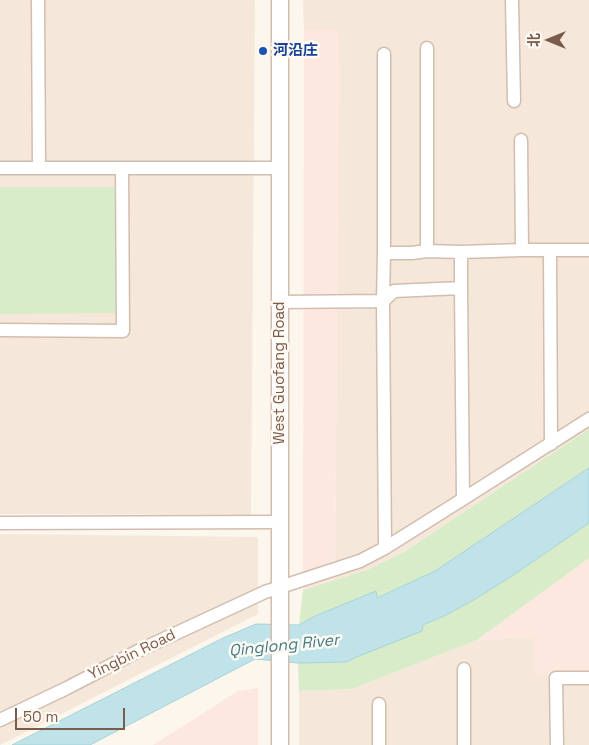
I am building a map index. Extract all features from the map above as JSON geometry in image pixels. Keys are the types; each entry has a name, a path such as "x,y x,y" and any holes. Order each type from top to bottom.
{"street":[{"path":"38,0 39,168"},
{"name":"West Guofang Road","path":"280,0 279,522 272,590 279,604 280,745"},
{"path":"512,0 514,101"},
{"path":"427,48 427,251"},
{"path":"384,54 385,548"},
{"path":"522,140 522,250"},
{"path":"0,168 280,168"},
{"path":"0,330 123,331 122,168"},
{"path":"550,250 551,444"},
{"path":"384,254 427,251 589,250"},
{"path":"461,252 464,500"},
{"path":"280,302 383,301 394,291 461,288"},
{"name":"Yingbin Road","path":"0,720 140,650 272,590 360,561 464,500 589,418"},
{"path":"0,523 279,522"},
{"path":"464,669 464,745"},
{"path":"557,745 556,678 589,678"},
{"path":"379,704 379,745"}],"shaded area":[{"path":"0,0 255,0 251,515 0,514"},
{"path":"303,0 589,0 589,429 404,552 367,570 335,580 339,31 304,31"},
{"path":"339,30 335,580 303,590 304,31"},
{"path":"0,534 258,537 258,614 0,745"},
{"path":"589,558 589,674 535,675 534,636 477,640"},
{"path":"534,636 589,674 589,745 299,745 299,691 352,689 477,640"},
{"path":"258,688 258,745 153,745 238,691"}],"green space":[{"path":"0,187 117,187 117,313 0,314"},
{"path":"589,429 589,468 474,546 435,571 377,598 376,591 313,617 299,625 303,590 367,570 404,552"},
{"path":"589,523 589,558 477,640 352,689 299,691 298,663 347,662 444,616 512,576"}],"water":[{"name":"Qinglong River","path":"589,468 589,523 472,601 423,625 422,631 347,662 298,663 255,659 90,745 12,745 223,638 256,624 299,625 313,617 376,591 377,598 435,571"}],"place":[{"name":"河沿庄","path":"263,51"}]}
